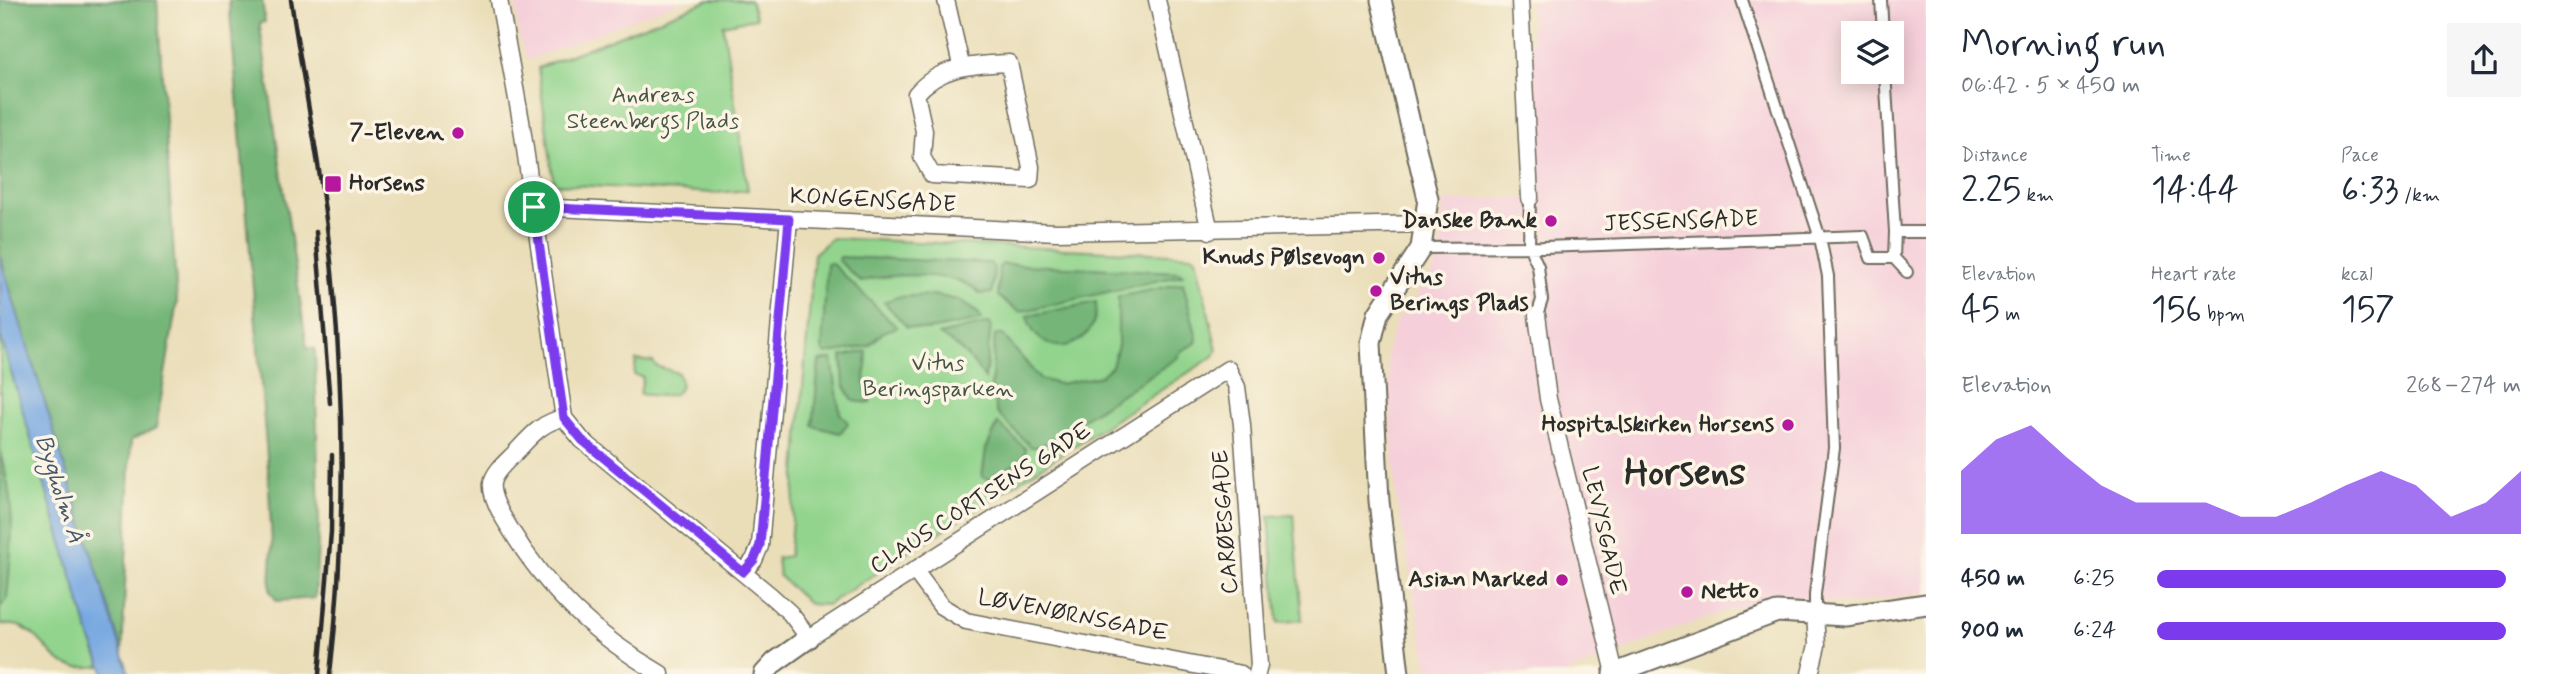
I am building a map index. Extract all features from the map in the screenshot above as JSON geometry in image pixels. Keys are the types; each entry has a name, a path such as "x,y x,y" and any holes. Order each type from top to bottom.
{"street":[{"path":"499,0 534,207 564,418 582,440 790,613 809,638"},
{"path":"946,0 961,65"},
{"path":"1157,0 1210,231 1426,224"},
{"path":"1520,0 1530,198 1529,246 1538,266 1542,300 1537,315"},
{"path":"1742,0 1820,238 1828,276 1834,447 1815,594 1817,645 1810,674"},
{"path":"1881,0 1882,21"},
{"path":"1382,6 1428,199 1421,248 1378,314 1371,343 1380,501 1399,674"},
{"path":"1009,63 1031,167 1030,180 932,175 922,157 925,131 916,94 929,80 961,65 1009,63"},
{"path":"1886,84 1895,232 1894,258 1907,272"},
{"name":"KONGENSGADE","path":"534,207 1057,232 1210,231"},
{"path":"743,572 754,560 760,545 789,219"},
{"path":"1895,232 1926,232"},
{"name":"JESSENSGADE","path":"1529,246 1863,236 1871,258 1894,258"},
{"path":"1421,248 1529,246"},
{"name":"LEVYSGADE","path":"1537,315 1548,399 1614,674"},
{"name":"CLAUS CORTSENS GADE","path":"764,674 775,662 809,638 1228,369"},
{"name":"CARØESGADE","path":"1228,369 1237,387 1241,414 1259,665 1257,674"},
{"path":"564,418 547,421 538,428 494,476 491,487 502,516 556,593 607,639 661,674"},
{"name":"LØVENØRNSGADE","path":"915,571 940,606 966,621 1241,674"},
{"path":"1614,674 1777,612 1845,616 1926,604"}],"shaded area":[{"path":"515,0 683,0 528,60 520,40"},
{"path":"1530,0 1926,0 1926,592 1850,604 1777,596 1716,614 1563,674 1429,673 1396,495 1387,351 1396,322 1433,272 1441,247 1443,201 1539,197"}],"green space":[{"path":"0,0 157,0 177,302 156,428 131,440 122,658 0,257"},
{"path":"229,0 262,0 265,22 260,23 260,27 307,348 315,348 319,523 315,598 277,601 270,591 272,546 268,469"},
{"name":"Andreas Steenbergs Plads","path":"709,0 750,0 756,18 723,25 748,190 715,193 554,184 538,68"},
{"name":"Vitus Beringsparken","path":"832,238 1192,255 1196,258 1217,350 1214,356 827,605 809,604 779,576 777,558 789,556 814,254"},
{"path":"840,257 990,263 994,268 992,293 980,294 971,286 941,277 888,276 861,282 838,260"},
{"path":"831,263 897,327 883,332 869,346 826,354 822,350 827,264"},
{"path":"1003,264 1179,272 1183,275 1019,312 998,296 999,267"},
{"path":"1183,283 1197,338 1196,343 1181,351 1177,358 1040,447 1031,447 997,413 991,387 995,335 1003,335 1040,379 1059,384 1101,376 1112,366 1118,345 1118,297"},
{"path":"933,295 958,300 979,314 981,320 929,330 907,327 884,302 897,297"},
{"path":"1096,302 1095,318 1089,331 1068,345 1055,346 1043,341 1034,331 1027,316"},
{"path":"989,323 991,325 985,379 965,354 939,335"},
{"path":"0,335 101,666 71,666 54,657 42,642 22,627 0,624"},
{"path":"867,351 865,382 870,403 853,401 844,384 842,356"},
{"path":"832,359 840,413 848,423 840,433 813,426 819,361"},
{"path":"636,360 653,362 656,366 678,373 680,389 670,395 640,394 643,377 634,375"},
{"path":"998,423 1026,449 1024,458 989,480 982,477 986,449"},
{"path":"0,453 9,490 12,525 7,599 0,607"},
{"path":"1294,515 1302,620 1278,623 1269,516"}],"water":[{"name":"Bygholm Å","path":"0,257 129,674 105,674 91,640 0,335"}],"railway":[{"path":"291,0 325,212 340,381 341,527 330,674"},
{"path":"316,232 330,403"},
{"path":"319,674 331,532 332,455"}],"place":[{"name":"7-Eleven","path":"458,133"},
{"name":"Horsens","path":"333,184"},
{"name":"Danske Bank","path":"1551,221"},
{"name":"Knuds Pølsevogn","path":"1379,258"},
{"name":"Vitus Berings Plads","path":"1376,291"},
{"name":"Hospitalskirken Horsens","path":"1788,425"},
{"name":"Asian Marked","path":"1562,580"},
{"name":"Netto","path":"1687,592"}],"district":[{"name":"Horsens","path":"1685,474"}],"route":[{"path":"534,207 789,219 760,545 754,560 743,572 582,440 564,418 534,207"}]}
